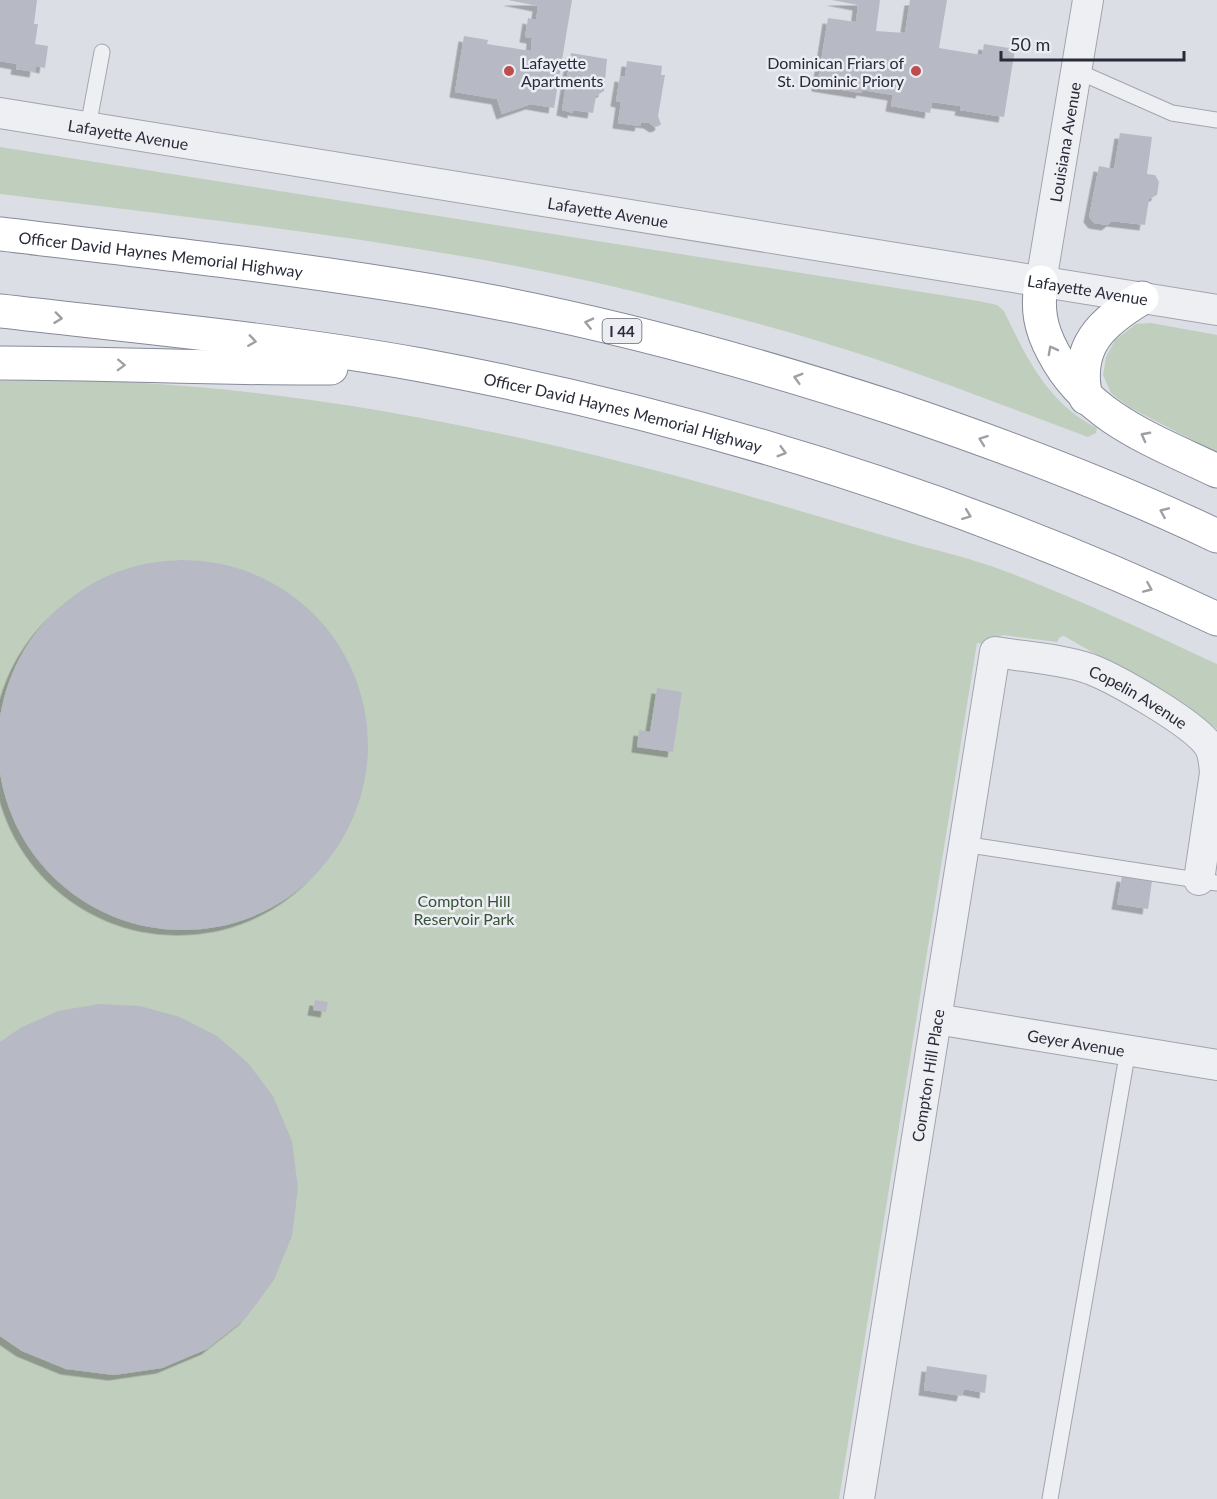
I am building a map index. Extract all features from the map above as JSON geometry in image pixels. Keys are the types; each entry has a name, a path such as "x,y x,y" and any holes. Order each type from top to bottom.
{"highway":[{"name":"Officer David Haynes Memorial Highway","path":"0,234 289,269 435,292 557,316 689,347 817,383 945,426 1069,471 1217,536"},
{"path":"1041,282 1038,313 1046,339 1067,376 1086,398 1113,418 1217,471"},
{"path":"1086,398 1083,374 1085,358 1091,341 1111,319 1142,298"},
{"name":"Officer David Haynes Memorial Highway","path":"0,311 242,339 419,365 585,399 812,461 940,504 1066,553 1217,619"},
{"path":"0,363 251,369 419,365"}],"street":[{"name":"Louisiana Avenue","path":"1041,282 1088,0"},
{"name":"Lafayette Avenue","path":"0,113 1217,310"},
{"name":"Compton Hill Place","path":"859,1499 995,652"},
{"name":"Copelin Avenue","path":"995,652 1088,669 1119,682 1198,733 1210,747 1215,773 1208,881"},
{"name":"Geyer Avenue","path":"936,1019 1217,1065"}],"lane":[{"path":"88,127 102,52"},
{"path":"1077,71 1172,112 1217,120"},
{"path":"963,844 1208,881"},
{"path":"1050,1499 1128,1050"}],"green space":[{"path":"0,147 997,305 1004,311 1021,346 1052,393 1080,418 1097,428 1096,433 1088,437 893,365 801,336 644,294 565,276 485,260 324,235 0,194"},
{"path":"1151,323 1217,335 1217,453 1129,407 1111,393 1103,375 1106,357 1115,340 1136,324"},
{"name":"Compton Hill Reservoir Park","path":"47,380 223,389 311,400 398,414 572,450 742,494 994,567 1078,601 1217,664 1217,729 1172,698 1064,636 1060,637 1057,642 1003,635 985,644 977,643 839,1499 0,1499 0,381"}],"building":[{"path":"0,0 37,0 34,24 38,24 35,44 48,46 45,68 36,66 35,72 16,69 17,64 0,61"},
{"name":"Lafayette Apartments","path":"508,0 572,0 554,108 531,104 502,114 497,99 455,92 464,36 488,40 487,44 531,51 532,38 525,37 528,18 536,20 538,6"},
{"name":"Dominican Friars of St. Dominic Priory","path":"832,0 880,0 876,31 905,33 910,0 947,0 939,48 982,55 984,44 1015,49 1004,117 960,110 961,106 932,102 930,113 891,106 893,95 817,86 828,18 856,22 858,5"},
{"path":"571,53 607,59 604,91 596,96 593,113 573,110 573,113 562,110"},
{"path":"627,61 662,66 661,75 665,75 658,116 661,124 659,126 655,127 641,122 640,126 618,123 621,102 616,101 620,76 625,77"},
{"path":"1120,133 1152,137 1147,174 1155,175 1159,182 1157,195 1149,199 1145,225 1112,221 1107,225 1094,223 1089,217 1099,166 1114,169"},
{"path":"183,560 219,564 254,574 286,591 314,614 337,642 354,674 364,709 368,745 364,781 354,816 337,848 314,876 286,899 254,916 219,926 183,930 147,926 112,916 80,899 52,876 29,848 12,816 2,781 -2,745 2,709 12,674 29,642 52,614 80,591 112,574 147,564"},
{"path":"657,688 682,692 673,752 637,747 639,730 650,732"},
{"path":"1122,876 1152,881 1148,909 1117,904"},
{"path":"315,1000 328,1002 326,1012 313,1010"},
{"path":"99,1004 140,1006 180,1017 217,1036 248,1063 273,1096 292,1141 298,1188 292,1236 274,1280 245,1319 207,1349 162,1368 114,1375 66,1369 22,1351 0,1336 0,1042 20,1028 58,1011"},
{"path":"927,1366 987,1375 985,1393 964,1389 962,1396 924,1390"}],"place":[{"name":"Lafayette Apartments","path":"509,71"},
{"name":"Dominican Friars of St. Dominic Priory","path":"916,71"}]}
